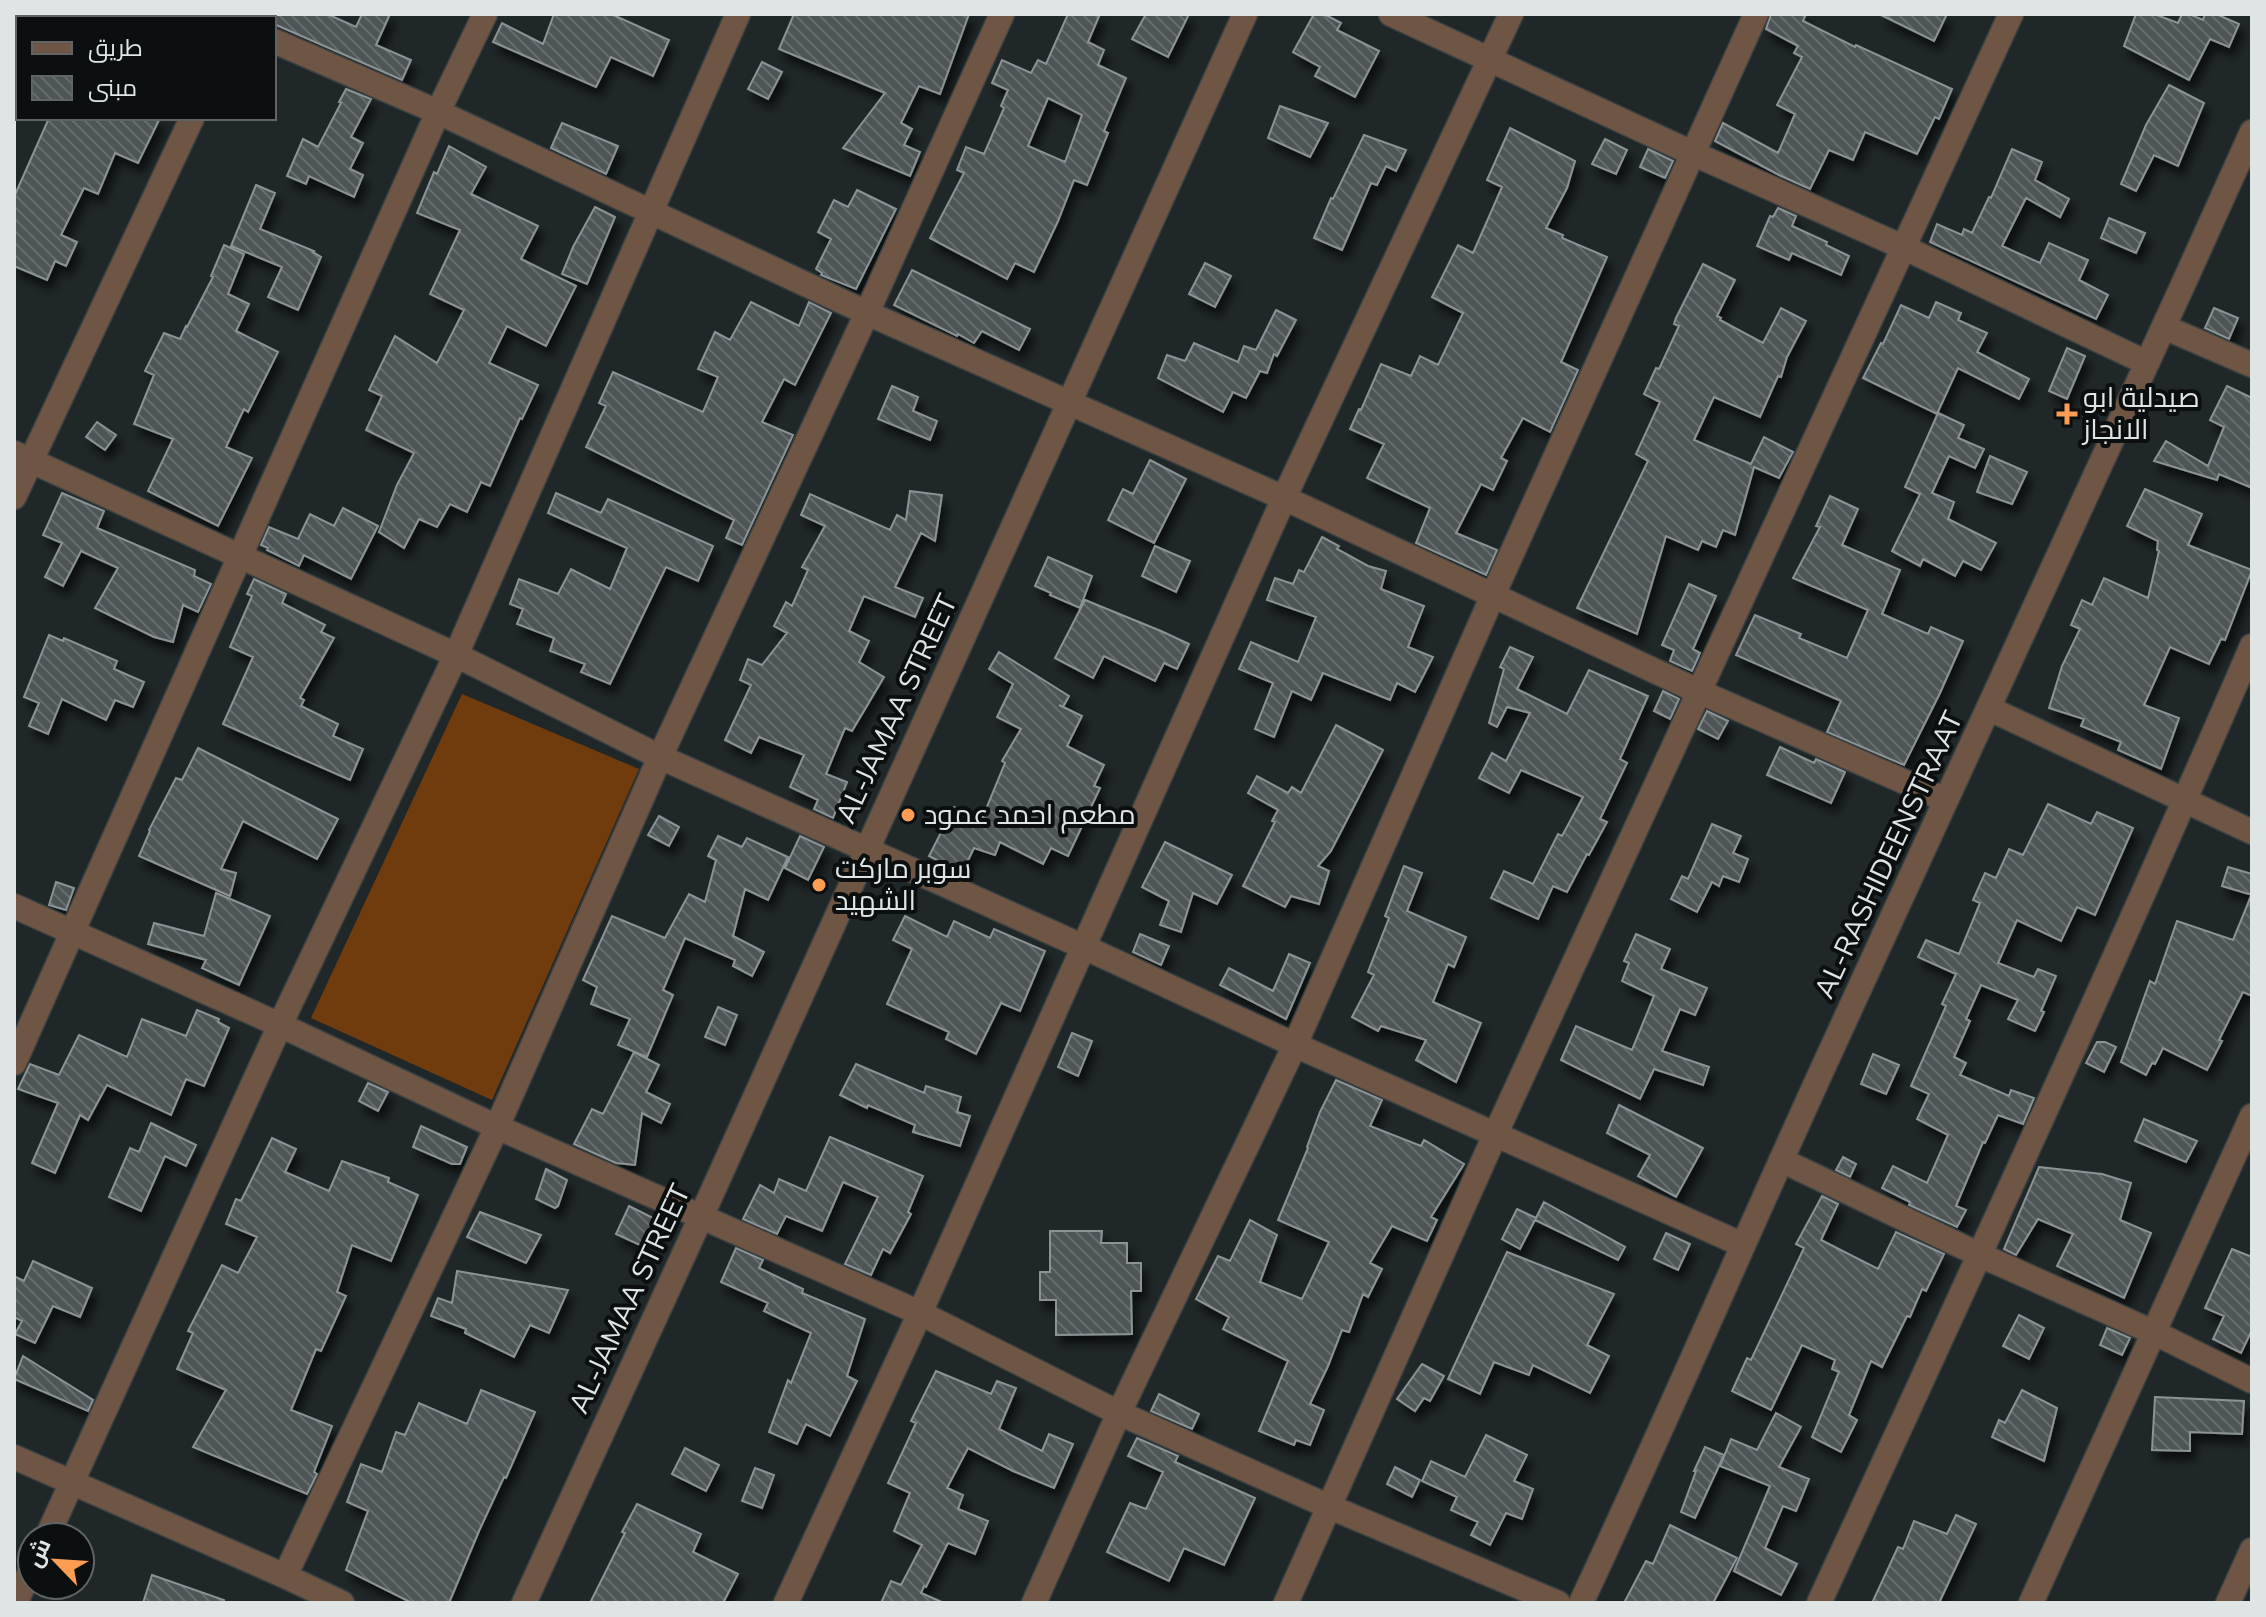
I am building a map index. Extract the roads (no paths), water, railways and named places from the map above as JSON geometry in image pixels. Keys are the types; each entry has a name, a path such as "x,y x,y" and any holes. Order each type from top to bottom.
{"street":[{"path":"14,1063 438,112 485,14"},
{"path":"54,1521 280,1025 456,655 738,14"},
{"path":"285,1576 497,1127 660,757 1002,14"},
{"name":"AL-JAMAA STREET","path":"524,1603 1245,14"},
{"path":"1391,14 1905,248 2147,363"},
{"path":"786,1603 920,1313 1284,498 1511,14"},
{"path":"1034,1603 1119,1413 1295,1045 1493,595 1756,14"},
{"path":"1286,1603 1495,1135 2011,14"},
{"path":"276,42 438,112 867,313 1284,498 1700,692 1946,800"},
{"path":"14,497 22,456 191,120"},
{"name":"AL-RASHIDEENSTRAAT","path":"1581,1603 2252,132"},
{"path":"2164,327 2252,365"},
{"path":"22,456 456,655 660,757 1743,1245"},
{"path":"1819,1603 2186,800 2252,646"},
{"path":"1990,709 2252,832"},
{"path":"14,906 280,1025 497,1127 920,1313 1119,1413 1330,1507 1558,1603"},
{"path":"2031,1603 2252,1116"},
{"path":"1781,1160 2252,1381"},
{"path":"14,1457 342,1603"},
{"path":"2228,1603 2252,1550"}],"place":[{"name":"صيدلية ابو الانجاز","path":"2067,414"},
{"name":"مطعم احمد عمود","path":"908,815"},
{"name":"سوبر ماركت الشهيد","path":"819,885"}]}
